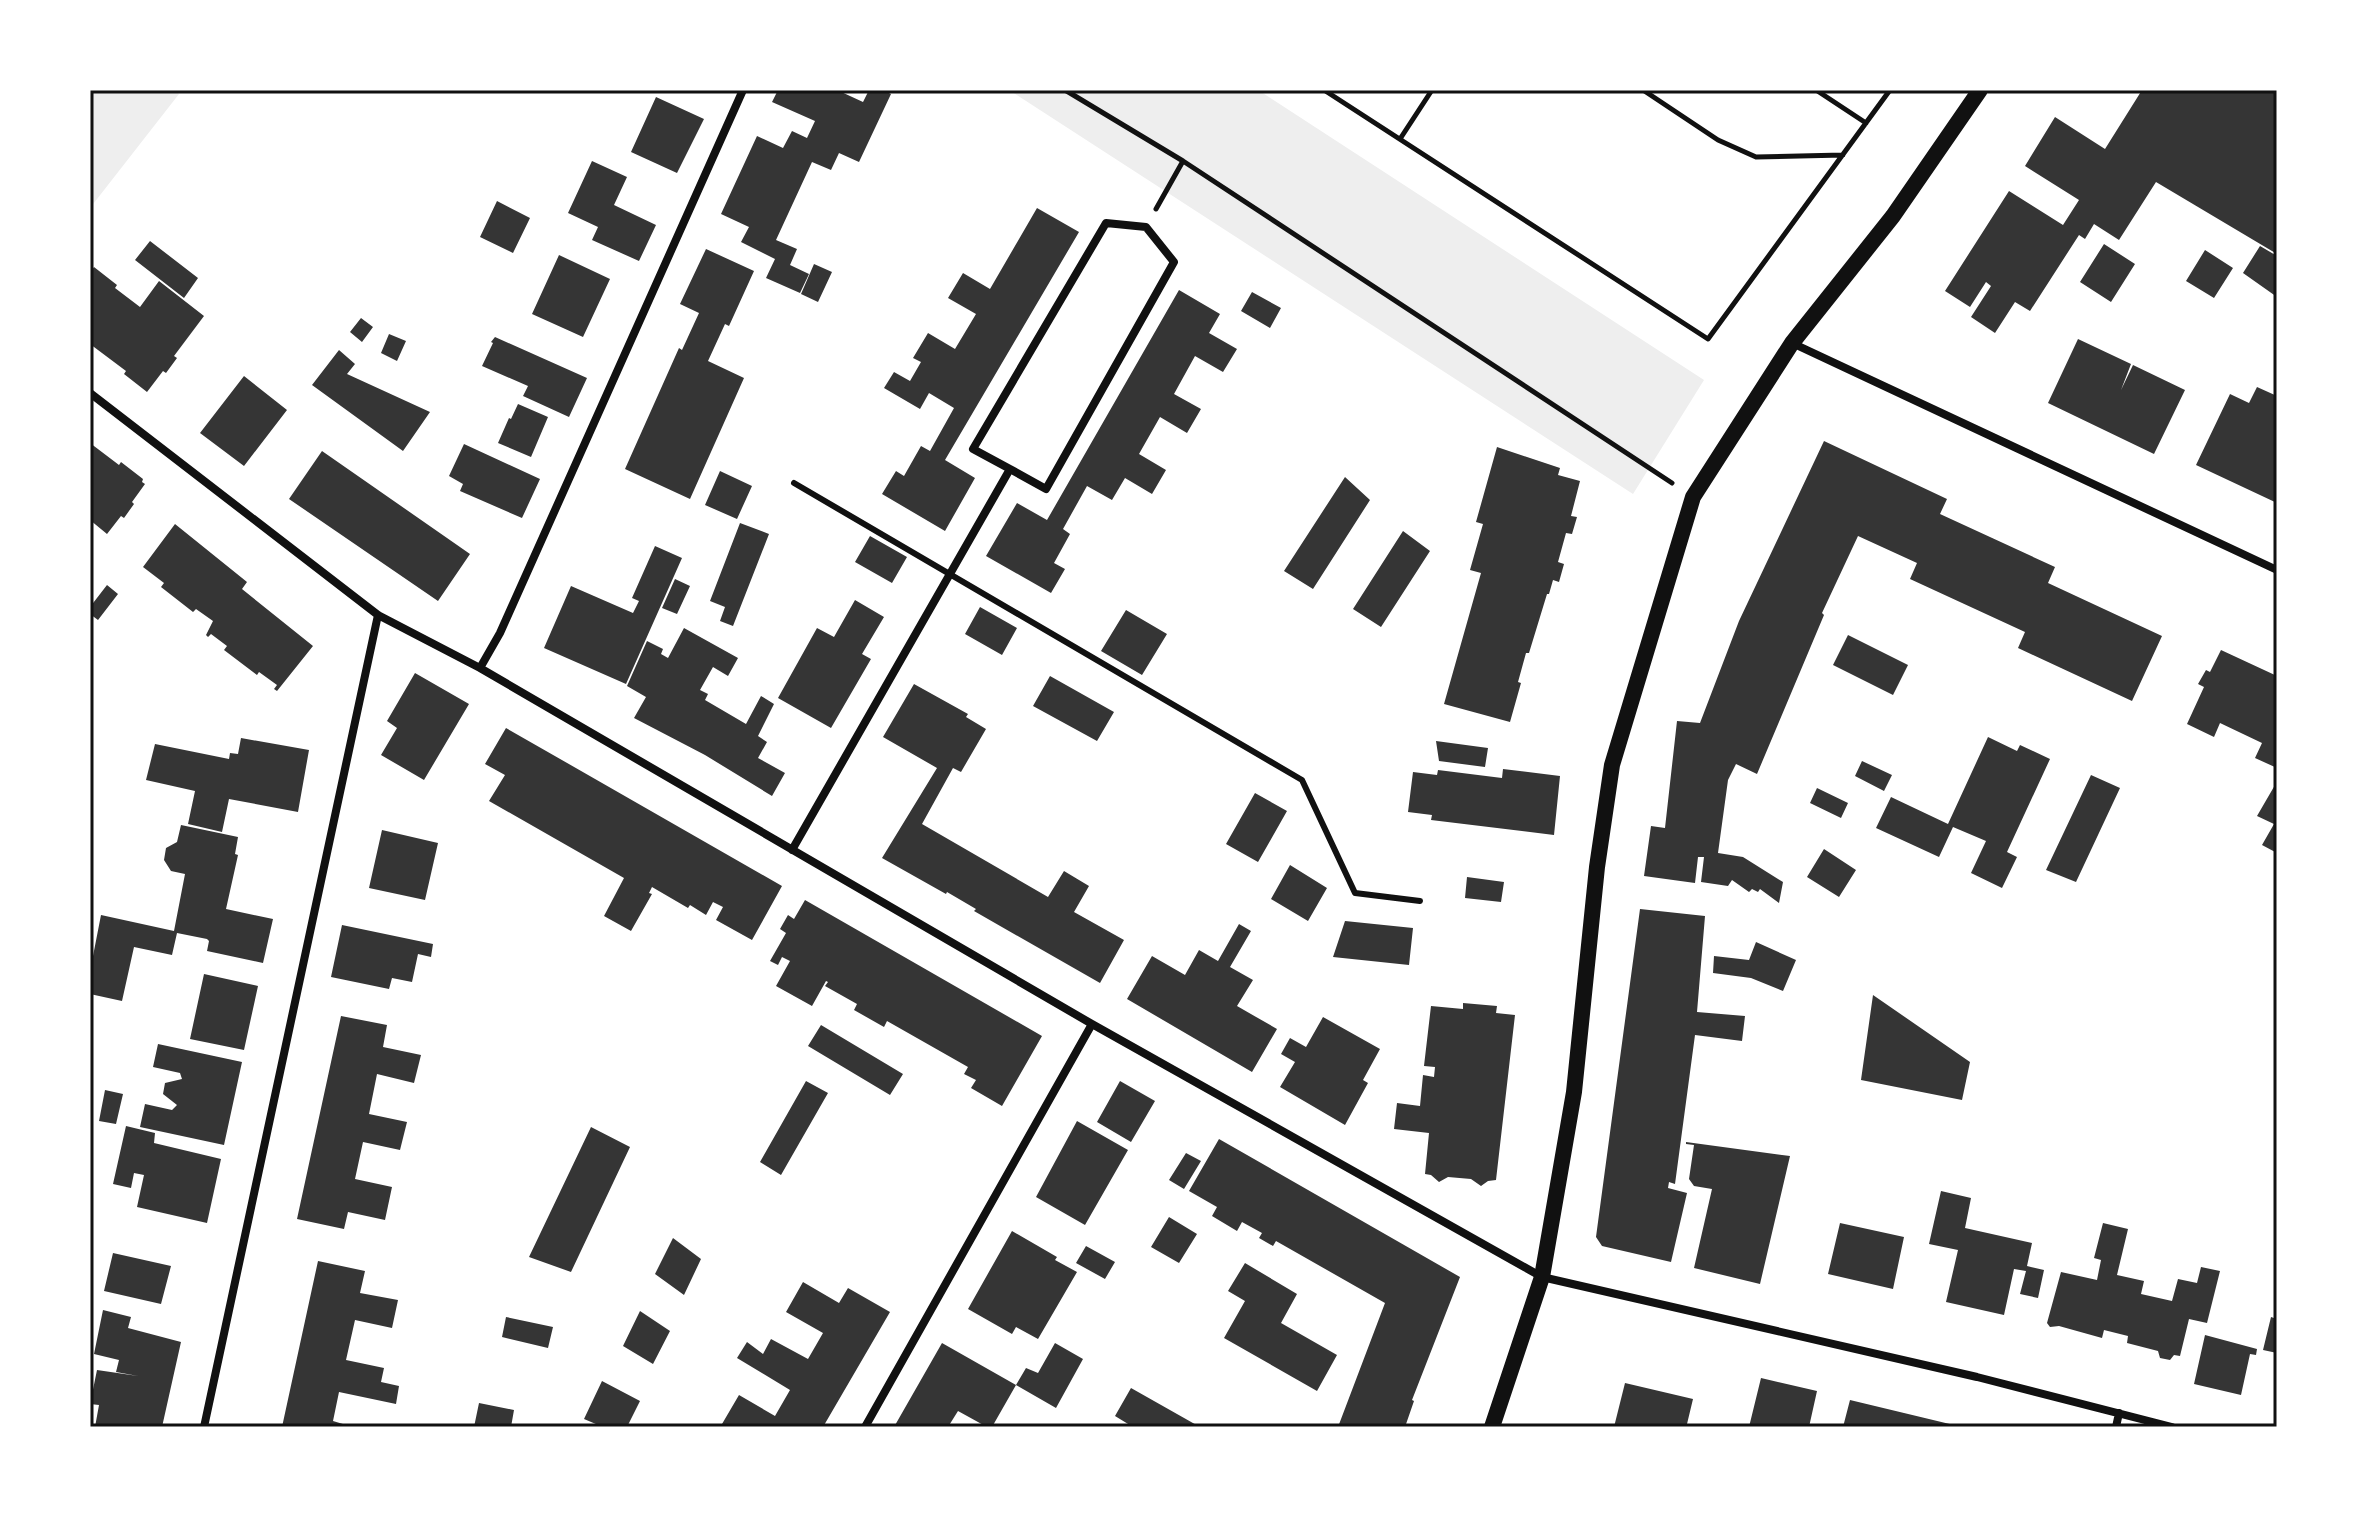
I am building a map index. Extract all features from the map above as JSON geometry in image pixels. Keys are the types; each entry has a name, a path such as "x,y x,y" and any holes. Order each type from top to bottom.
{"main road":[{"path":"1492,1427 1542,1277 1574,1092 1597,867 1612,765 1693,497 1792,343 1893,216 1980,90"}],"street":[{"path":"480,668 500,633 743,90"},
{"path":"1106,223 1146,227 1174,262 1062,462 1046,489 1010,469 973,449 1106,223"},
{"path":"1792,343 2277,570"},
{"path":"90,393 378,615 480,668 1092,1024 1542,1277 1977,1377 2172,1427"},
{"path":"792,850 1010,469"},
{"path":"204,1427 378,615"},
{"path":"865,1427 1092,1024"},
{"path":"2116,1427 2119,1413"}],"lane":[{"path":"794,483 1302,780 1355,893 1420,901"}],"path":[{"path":"1065,90 1183,161 1693,497"},
{"path":"1324,90 1708,339 1890,90"},
{"path":"1400,139 1432,90"},
{"path":"1643,90 1718,140 1756,157 1843,155"},
{"path":"1816,90 1866,123"},
{"path":"1146,227 1183,161"}],"shaded area":[{"path":"90,90 174,90 179,94 90,208"},
{"path":"1009,90 1258,90 1704,380 1633,494"}],"building":[{"path":"778,90 837,90 863,102 869,90 883,90 891,94 859,162 839,153 831,170 812,162 776,240 797,249 790,265 809,274 800,293 766,278 775,259 741,242 749,227 721,214 757,136 783,148 792,131 807,138 815,121 772,102"},
{"path":"2142,90 2277,90 2277,254 2156,182 2119,240 2094,224 2085,239 2079,235 2030,311 2015,302 1995,333 1971,317 1991,286 1986,282 1970,307 1945,291 2009,191 2063,225 2079,200 2025,166 2055,117 2105,149"},
{"path":"656,97 704,119 677,173 631,152"},
{"path":"592,161 627,177 614,205 656,225 639,261 592,240 598,227 568,213"},
{"path":"497,201 530,218 513,253 480,237"},
{"path":"1037,208 1079,232 945,460 975,478 945,531 882,494 896,471 904,476 921,446 930,451 954,408 929,393 920,409 884,388 894,372 910,381 921,362 913,358 928,333 955,349 976,314 948,298 963,273 990,289"},
{"path":"150,241 198,278 184,298 135,260"},
{"path":"2104,244 2135,264 2111,302 2080,282"},
{"path":"2260,246 2277,256 2277,297 2243,273"},
{"path":"706,249 754,271 729,326 725,324 708,361 744,378 690,499 625,469 679,348 682,350 699,313 680,304"},
{"path":"2205,250 2233,268 2214,298 2186,281"},
{"path":"559,255 610,279 583,337 532,314"},
{"path":"814,264 832,272 818,302 801,294"},
{"path":"94,267 140,307 159,281 204,316 174,356 177,358 166,373 163,371 147,392 124,374 126,371 90,344 90,273"},
{"path":"1179,290 1220,314 1209,333 1237,349 1223,372 1195,356 1174,394 1201,409 1187,433 1160,417 1139,454 1166,470 1152,494 1125,478 1112,500 1087,486 1063,529 1070,534 1054,563 1065,569 1051,593 986,556 1017,503 1047,520"},
{"path":"1252,292 1281,308 1270,328 1241,311"},
{"path":"361,318 373,327 362,342 350,332"},
{"path":"389,334 406,341 397,361 381,353"},
{"path":"495,337 587,378 569,417 523,396 528,386 482,366"},
{"path":"2078,339 2131,364 2121,390 2133,365 2185,390 2154,454 2048,403"},
{"path":"339,350 355,364 347,374 430,412 403,451 312,385"},
{"path":"244,376 287,410 244,466 200,433"},
{"path":"2257,387 2277,396 2277,503 2196,465 2230,394 2249,403"},
{"path":"518,404 548,417 531,457 498,443"},
{"path":"1824,441 1947,499 1940,514 2055,567 2048,583 2162,636 2132,701 2018,648 2025,632 1910,579 1917,563 1858,536 1822,613 1824,615 1757,774 1736,764 1728,780 1718,853 1743,857 1783,882 1779,903 1760,889 1749,892 1732,880 1728,886 1701,882 1704,857 1698,857 1695,883 1644,876 1651,826 1665,828 1677,721 1700,723 1739,621"},
{"path":"90,443 119,465 121,462 145,484 124,518 121,516 107,534 90,520"},
{"path":"464,444 540,479 522,518 460,491 463,484 449,476"},
{"path":"1497,447 1560,468 1558,475 1580,481 1571,516 1577,517 1572,534 1566,533 1558,562 1564,564 1559,582 1553,580 1529,653 1526,653 1510,722 1444,704 1481,573 1470,570 1483,524 1476,522"},
{"path":"322,451 470,554 438,601 289,499"},
{"path":"720,471 752,486 737,519 705,505"},
{"path":"1345,477 1370,500 1313,589 1284,571"},
{"path":"740,523 769,534 733,626 720,621 725,607 710,601"},
{"path":"175,524 247,582 242,589 313,646 277,691 274,689 277,685 259,672 257,675 224,650 227,646 211,634 206,635 213,621 196,609 193,612 161,587 164,583 143,567"},
{"path":"1403,531 1430,551 1381,627 1353,609"},
{"path":"870,536 907,557 892,583 855,562"},
{"path":"655,546 682,558 626,684 544,648 571,586 633,613 639,601 632,598"},
{"path":"675,579 690,586 677,614 662,608"},
{"path":"107,585 118,594 98,620 90,614 90,607"},
{"path":"855,600 884,617 862,654 871,659 831,728 778,698 817,628 834,637"},
{"path":"980,607 1017,628 1002,655 965,634"},
{"path":"1126,610 1167,634 1142,675 1101,651"},
{"path":"684,628 738,658 728,676 713,667 700,690 708,694 705,700 746,724 761,696 774,704 758,736 767,742 758,758 785,773 772,796 705,755 634,718 646,697 627,686 647,641 663,649 661,654 668,658"},
{"path":"1848,635 1908,665 1893,695 1833,665"},
{"path":"2221,650 2277,676 2277,768 2255,758 2262,743 2220,723 2214,737 2187,724 2204,687 2198,684 2206,670 2210,672"},
{"path":"415,673 469,704 424,780 381,755 397,728 387,721"},
{"path":"1050,676 1114,712 1097,741 1033,706"},
{"path":"914,684 968,714 966,717 986,729 961,772 953,768 922,824 1048,897 1064,871 1089,886 1074,912 1124,940 1100,983 974,911 976,909 947,892 882,858 937,768 883,737"},
{"path":"506,728 782,886 752,940 716,920 723,907 713,902 706,915 652,887 649,893 652,894 631,931 604,916 624,878 489,801 505,775 485,764"},
{"path":"1988,737 2017,751 2020,745 2050,759 2007,852 2017,857 2002,888 1971,873 1986,841 1953,827 1939,857 1876,828 1891,797 1948,824"},
{"path":"241,738 309,750 298,812 229,799 222,832 188,824 195,791 146,780 155,744 229,759 230,753 238,754"},
{"path":"1436,741 1488,748 1485,767 1439,761"},
{"path":"1862,761 1892,775 1884,791 1855,776"},
{"path":"1503,769 1560,776 1554,835 1431,820 1432,815 1408,812 1413,772 1437,775 1438,770 1502,778"},
{"path":"2091,775 2120,788 2076,882 2046,870"},
{"path":"2275,785 2277,853 2262,845 2274,824 2257,816"},
{"path":"1817,788 1848,803 1841,818 1810,803"},
{"path":"1255,793 1287,811 1258,862 1226,844"},
{"path":"181,825 238,837 235,854 238,855 226,909 273,919 263,963 207,951 207,939 177,933 172,955 134,947 122,1001 90,994 90,955 93,956 101,915 174,931 185,874 171,871 164,860 166,848 177,842"},
{"path":"382,830 438,843 425,900 369,888"},
{"path":"1824,849 1856,870 1839,897 1807,877"},
{"path":"1290,865 1327,888 1308,921 1271,899"},
{"path":"1467,877 1504,882 1501,902 1465,898"},
{"path":"805,900 1042,1036 1002,1106 971,1088 976,1080 964,1074 968,1067 887,1021 884,1027 854,1010 857,1004 825,986 828,982 826,981 812,1006 776,986 790,961 782,957 778,965 770,961 786,933 780,929 788,915 794,919"},
{"path":"1640,909 1705,916 1697,1012 1745,1016 1742,1041 1695,1035 1675,1184 1669,1182 1668,1188 1687,1193 1671,1262 1602,1246 1596,1237"},
{"path":"1345,921 1413,928 1409,965 1333,957"},
{"path":"1239,924 1251,931 1230,967 1253,980 1237,1006 1277,1029 1252,1072 1127,999 1152,956 1185,975 1199,950 1218,961"},
{"path":"342,925 433,944 431,957 418,954 412,982 392,978 389,989 331,977"},
{"path":"1756,942 1796,960 1783,991 1751,978 1713,973 1714,956 1749,960"},
{"path":"204,974 258,986 244,1050 190,1039"},
{"path":"1873,995 1970,1062 1962,1100 1861,1080"},
{"path":"1463,1003 1497,1006 1496,1013 1515,1015 1496,1180 1481,1186 1471,1179 1448,1177 1439,1182 1425,1174 1429,1133 1394,1129 1397,1103 1420,1106 1423,1075 1434,1077 1435,1067 1424,1066 1431,1006 1463,1009"},
{"path":"341,1016 387,1025 383,1047 421,1055 414,1083 377,1074 369,1114 407,1122 400,1150 363,1142 355,1179 392,1187 385,1220 348,1212 344,1229 297,1219"},
{"path":"1323,1017 1380,1049 1363,1080 1368,1083 1345,1125 1280,1087 1295,1062 1281,1054 1290,1038 1306,1047"},
{"path":"821,1025 903,1074 890,1095 808,1046"},
{"path":"158,1044 242,1062 224,1145 140,1127 145,1104 172,1110 177,1105 163,1094 165,1083 182,1079 180,1073 153,1067"},
{"path":"806,1081 828,1093 781,1175 760,1162"},
{"path":"1120,1081 1155,1101 1131,1142 1097,1122"},
{"path":"105,1090 123,1094 116,1124 99,1121"},
{"path":"1077,1121 1128,1150 1085,1225 1036,1197"},
{"path":"126,1126 155,1133 154,1143 221,1159 207,1223 137,1207 144,1175 134,1173 131,1188 113,1184"},
{"path":"591,1127 630,1147 571,1272 529,1257"},
{"path":"1219,1139 1460,1277 1412,1400 1405,1427 1338,1427 1385,1303 1276,1241 1273,1246 1259,1238 1262,1233 1242,1222 1237,1231 1212,1216 1217,1207 1189,1191"},
{"path":"1686,1142 1790,1156 1760,1284 1694,1268 1712,1189 1694,1186 1689,1179 1694,1145"},
{"path":"1186,1153 1201,1161 1184,1189 1169,1180"},
{"path":"1941,1191 1971,1198 1965,1228 2032,1243 2027,1266 2044,1270 2038,1298 2020,1294 2026,1271 2014,1269 2004,1315 1946,1302 1958,1250 1929,1244"},
{"path":"1169,1217 1197,1234 1179,1263 1151,1247"},
{"path":"1840,1223 1904,1237 1893,1289 1828,1274"},
{"path":"2103,1223 2128,1229 2117,1275 2144,1281 2141,1294 2172,1301 2178,1279 2197,1283 2201,1267 2220,1271 2207,1323 2189,1319 2180,1356 2174,1355 2170,1360 2160,1358 2158,1351 2127,1343 2128,1336 2104,1330 2102,1338 2059,1326 2050,1327 2047,1323 2061,1272 2097,1280 2101,1260 2094,1258"},
{"path":"1012,1231 1077,1272 1038,1339 1016,1327 1012,1334 968,1309"},
{"path":"673,1238 701,1259 684,1295 655,1274"},
{"path":"1086,1246 1115,1262 1105,1279 1076,1263"},
{"path":"113,1253 171,1266 161,1304 104,1291"},
{"path":"318,1261 365,1271 360,1293 398,1300 392,1328 355,1320 346,1360 384,1368 381,1382 399,1386 396,1404 339,1392 333,1421 353,1427 282,1427"},
{"path":"1245,1263 1297,1294 1281,1323 1337,1355 1317,1391 1224,1338 1245,1301 1228,1291"},
{"path":"803,1282 839,1303 848,1288 890,1312 823,1427 727,1427 722,1424 739,1395 775,1416 790,1390 737,1358 747,1342 763,1354 771,1339 808,1359 823,1333 786,1312"},
{"path":"103,1310 131,1317 128,1328 181,1342 162,1427 95,1427 99,1405 90,1404 97,1370 138,1376 116,1372 119,1360 94,1354"},
{"path":"640,1311 670,1331 653,1364 623,1346"},
{"path":"506,1317 553,1327 548,1348 502,1337"},
{"path":"2271,1317 2277,1319 2277,1353 2263,1350"},
{"path":"2205,1335 2257,1349 2256,1355 2250,1354 2241,1395 2194,1384"},
{"path":"942,1343 1016,1385 992,1427 958,1411 948,1427 894,1427"},
{"path":"1055,1343 1083,1359 1056,1408 1016,1385 1026,1368 1038,1373"},
{"path":"1761,1378 1817,1391 1809,1427 1749,1427"},
{"path":"602,1381 640,1401 627,1427 603,1427 584,1419"},
{"path":"1625,1383 1693,1399 1687,1424 1696,1427 1614,1427"},
{"path":"1131,1388 1200,1427 1133,1427 1115,1416"},
{"path":"1850,1400 1958,1426 1958,1427 1843,1427"},
{"path":"479,1403 514,1410 511,1427 474,1427"}]}
